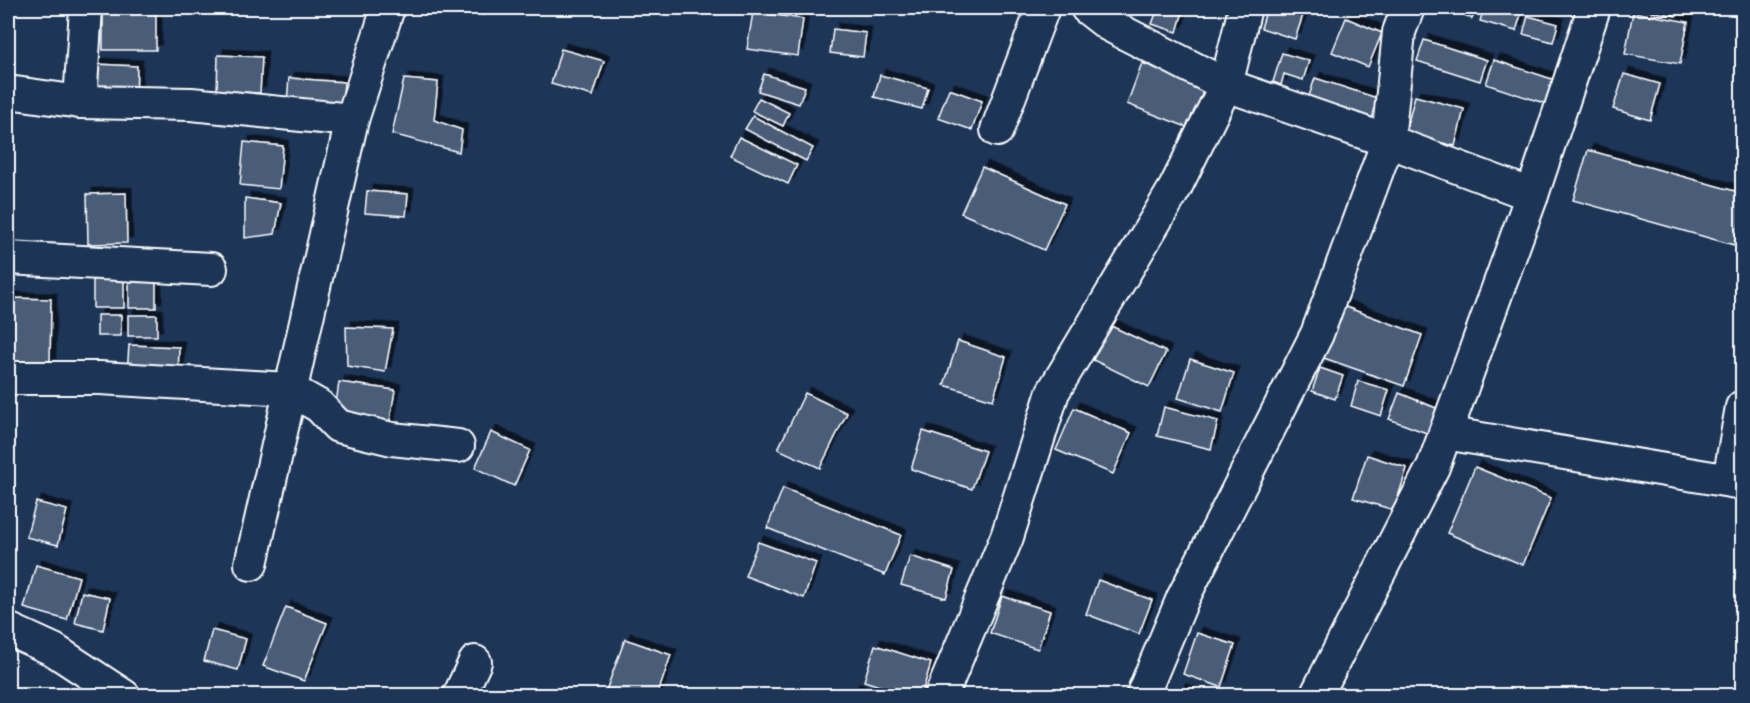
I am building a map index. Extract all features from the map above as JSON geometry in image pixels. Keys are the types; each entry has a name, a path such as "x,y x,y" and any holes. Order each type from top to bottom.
{"street":[{"path":"80,102 86,8"},
{"path":"251,564 352,120 388,8"},
{"path":"997,130 1043,8"},
{"path":"1087,8 1109,26 1226,85 1388,141 1532,195"},
{"path":"941,696 1007,537 1053,392 1175,188 1226,85 1245,8"},
{"path":"1142,696 1183,598 1317,334 1388,141 1400,32 1408,8"},
{"path":"1316,696 1432,467 1532,195 1594,8"},
{"path":"8,92 80,102 191,104 352,120"},
{"path":"8,258 211,269"},
{"path":"8,378 100,378 289,389 319,405 338,426 392,439 458,446"},
{"path":"1445,433 1736,481 1743,407"},
{"path":"8,629 54,650 124,696"},
{"path":"459,696 475,662"}],"building":[{"path":"434,8 486,8 485,15"},
{"path":"778,8 816,8 816,11"},
{"path":"1158,8 1184,8 1177,32 1152,24"},
{"path":"1267,8 1289,8 1304,12 1295,39 1261,28"},
{"path":"1451,8 1478,8 1472,19"},
{"path":"1484,8 1523,8 1516,31 1480,21"},
{"path":"1630,8 1679,8 1677,16"},
{"path":"103,11 156,11 156,50 103,50"},
{"path":"753,12 803,19 798,56 747,49"},
{"path":"1633,12 1688,22 1680,64 1625,54"},
{"path":"1528,16 1558,24 1553,42 1523,34"},
{"path":"1346,18 1382,33 1368,67 1332,52"},
{"path":"833,29 866,33 863,57 830,53"},
{"path":"1424,40 1487,60 1480,81 1417,61"},
{"path":"561,49 604,61 593,96 551,84"},
{"path":"1282,53 1309,61 1303,80 1284,74 1281,85 1273,82"},
{"path":"218,55 262,57 260,93 217,91"},
{"path":"1494,60 1564,83 1556,107 1486,84"},
{"path":"1142,63 1207,88 1192,129 1127,104"},
{"path":"95,64 137,66 136,98 94,97"},
{"path":"764,74 805,87 799,104 758,91"},
{"path":"1624,74 1660,84 1650,120 1613,109"},
{"path":"880,75 928,88 922,109 874,97"},
{"path":"289,78 344,82 342,106 287,102"},
{"path":"1315,78 1383,100 1376,120 1306,105"},
{"path":"404,79 438,82 434,120 462,130 459,152 392,134"},
{"path":"949,89 982,101 972,130 938,118"},
{"path":"1415,96 1464,109 1455,146 1405,134"},
{"path":"759,98 789,113 783,126 752,111"},
{"path":"753,116 813,148 806,161 745,129"},
{"path":"739,137 797,165 788,184 730,156"},
{"path":"244,142 283,146 279,189 240,185"},
{"path":"1588,150 1742,193 1742,214 1734,245 1573,200"},
{"path":"982,167 1065,204 1044,250 961,213"},
{"path":"367,191 408,194 406,216 365,213"},
{"path":"126,193 127,243 88,244 87,194"},
{"path":"245,198 281,203 275,234 245,238"},
{"path":"93,277 124,277 124,308 93,308"},
{"path":"129,279 156,279 156,308 129,308"},
{"path":"8,298 51,299 50,364 8,364"},
{"path":"1340,305 1422,335 1404,386 1321,357"},
{"path":"97,315 121,315 121,336 97,336"},
{"path":"128,315 157,315 157,336 128,336"},
{"path":"1109,325 1166,352 1149,387 1093,360"},
{"path":"346,327 393,329 385,372 347,366"},
{"path":"958,341 1006,357 993,400 944,385"},
{"path":"129,345 179,347 178,376 127,374"},
{"path":"1190,359 1234,373 1222,412 1178,398"},
{"path":"1320,368 1343,376 1335,399 1312,391"},
{"path":"1358,381 1389,390 1381,416 1351,406"},
{"path":"339,382 395,390 389,426 334,418"},
{"path":"805,393 847,413 820,468 778,449"},
{"path":"1399,393 1441,410 1432,435 1389,419"},
{"path":"1164,407 1218,421 1211,449 1157,436"},
{"path":"1074,408 1131,433 1113,474 1056,450"},
{"path":"923,431 985,451 972,489 911,469"},
{"path":"491,432 530,450 514,486 475,468"},
{"path":"1367,455 1407,468 1394,510 1353,498"},
{"path":"1475,467 1551,498 1523,565 1447,533"},
{"path":"783,488 901,535 885,575 767,528"},
{"path":"36,502 67,510 58,545 26,537"},
{"path":"758,542 816,563 804,598 745,576"},
{"path":"910,556 954,570 946,598 901,585"},
{"path":"36,565 79,577 67,620 24,608"},
{"path":"1098,580 1152,600 1139,634 1086,614"},
{"path":"82,592 110,598 103,630 75,623"},
{"path":"1002,596 1050,611 1038,649 990,633"},
{"path":"286,607 327,623 304,681 263,666"},
{"path":"212,630 246,639 238,670 204,661"},
{"path":"1197,633 1235,645 1221,687 1183,674"},
{"path":"625,639 671,655 657,696 604,696"},
{"path":"875,645 931,663 921,696 910,696 864,681"},
{"path":"854,689 870,696 851,696"},
{"path":"1180,689 1198,696 1178,696"}]}
